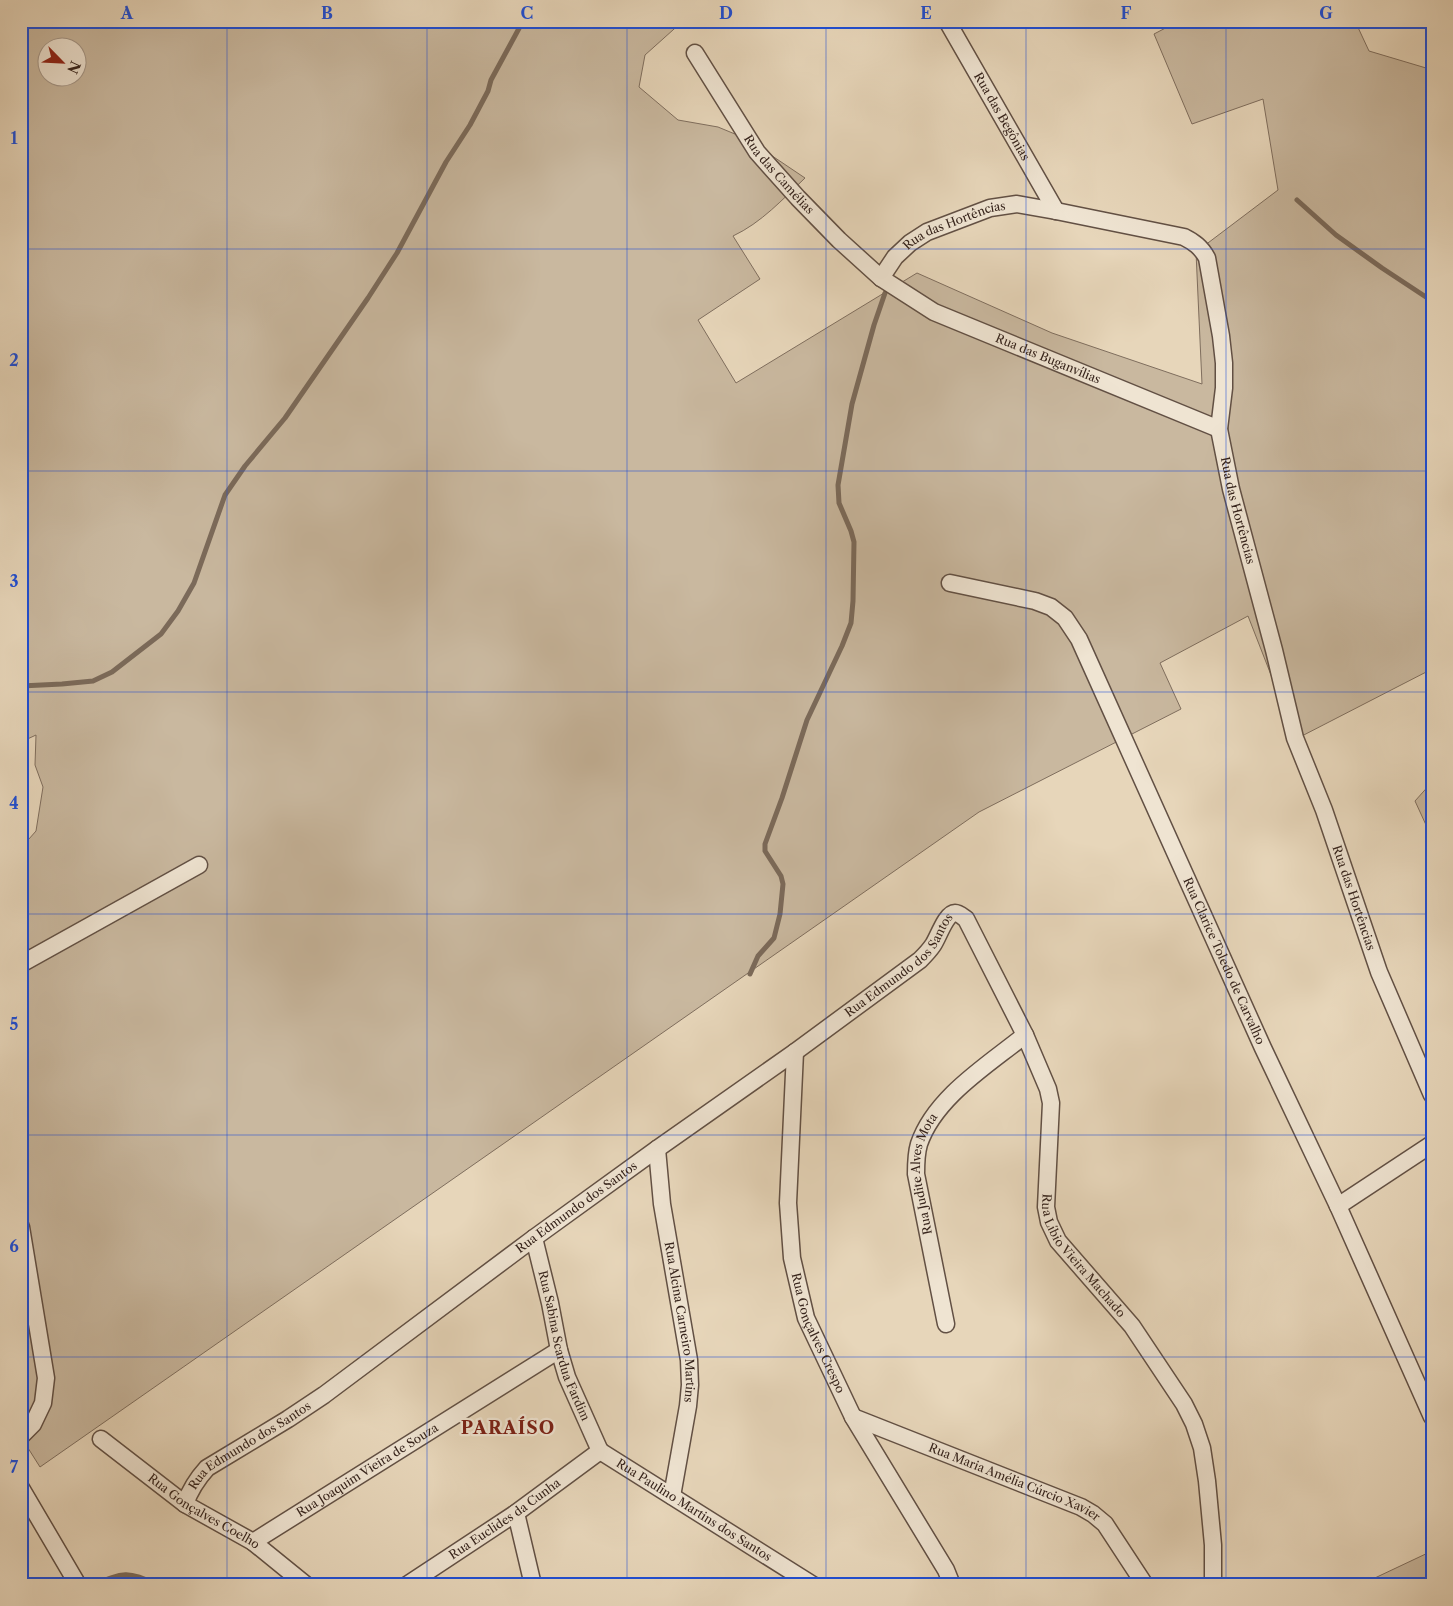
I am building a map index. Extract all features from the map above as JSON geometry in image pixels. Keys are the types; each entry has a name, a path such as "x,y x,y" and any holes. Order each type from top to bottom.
{"street":[{"name":"Rua das Begônias","path":"947,21 1056,211"},
{"name":"Rua das Camélias","path":"696,53 757,152 839,240 881,278"},
{"name":"Rua das Hortências","path":"881,278 895,257 910,243 927,232 990,208 1017,204 1184,237 1202,249 1207,258 1221,336 1224,388 1220,429 1231,489 1274,650 1295,738 1324,810 1380,972 1432,1096"},
{"name":"Rua das Buganvílias","path":"881,278 934,312 1220,429"},
{"name":"Rua Clarice Toledo de Carvalho","path":"950,583 1035,601 1051,607 1065,618 1079,639 1263,1048 1338,1206 1432,1417"},
{"path":"21,964 199,865"},
{"name":"Rua Edmundo dos Santos","path":"185,1504 191,1489 207,1468 324,1395 534,1238 920,960 935,943 950,915 955,913 966,919"},
{"name":"Rua Líbio Vieira Machado","path":"966,919 1025,1035 1048,1089 1051,1103 1046,1206 1049,1222 1058,1241 1132,1326 1184,1404 1194,1424 1202,1448 1207,1481 1213,1545 1213,1585"},
{"name":"Rua Judite Alves Mota","path":"946,1324 916,1174 916,1158 919,1145 926,1127 937,1111 957,1090 1025,1035"},
{"name":"Rua Gonçalves Crespo","path":"794,1052 788,1203 792,1258 806,1318 853,1417 946,1570 952,1585"},
{"path":"1338,1206 1432,1144"},
{"name":"Rua Alcina Carneiro Martins","path":"657,1149 662,1204 689,1360 690,1385 688,1406 672,1496"},
{"path":"21,1227 46,1378 43,1403 33,1424 21,1436"},
{"name":"Rua Sabina Scardua Fardim","path":"534,1238 559,1350 567,1377 600,1451"},
{"name":"Rua Joaquim Vieira de Souza","path":"253,1542 559,1350"},
{"name":"Rua Maria Amélia Cúrcio Xavier","path":"853,1417 1081,1507 1105,1524 1145,1585"},
{"name":"Rua Gonçalves Coelho","path":"101,1439 185,1504 253,1542 306,1585"},
{"name":"Rua Paulino Martins dos Santos","path":"600,1451 813,1585"},
{"name":"Rua Euclides da Cunha","path":"406,1585 516,1513 600,1451"},
{"path":"21,1488 78,1585"},
{"path":"516,1513 533,1585"}],"shaded area":[{"path":"21,21 683,21 645,55 639,87 678,120 718,127 747,139 805,178 762,217 733,236 760,279 698,320 736,383 917,273 1052,333 1202,384 1196,252 1278,190 1263,99 1192,124 1154,34 1179,21 1355,21 1369,51 1426,68 1432,68 1432,669 1296,739 1248,616 1160,663 1181,709 979,812 40,1467 21,1437 21,848 36,831 43,787 35,765 36,735 21,742"},
{"path":"1432,782 1432,838 1415,801"},
{"path":"1432,1551 1432,1585 1360,1585"}],"waterway":[{"path":"21,686 93,681 112,672 161,634 178,611 194,583 225,495 245,466 285,418 397,253 446,162 470,125 488,91 491,80 523,21"},
{"path":"1297,200 1336,235 1432,301"},
{"path":"750,974 758,956 774,938 780,914 783,884 781,876 765,851 765,844 807,720 851,623 854,542 839,503 838,485 852,404 885,293"},
{"path":"93,1585 125,1575 139,1577 157,1585"}],"district":[{"name":"PARAÍSO","path":"508,1428"}]}
